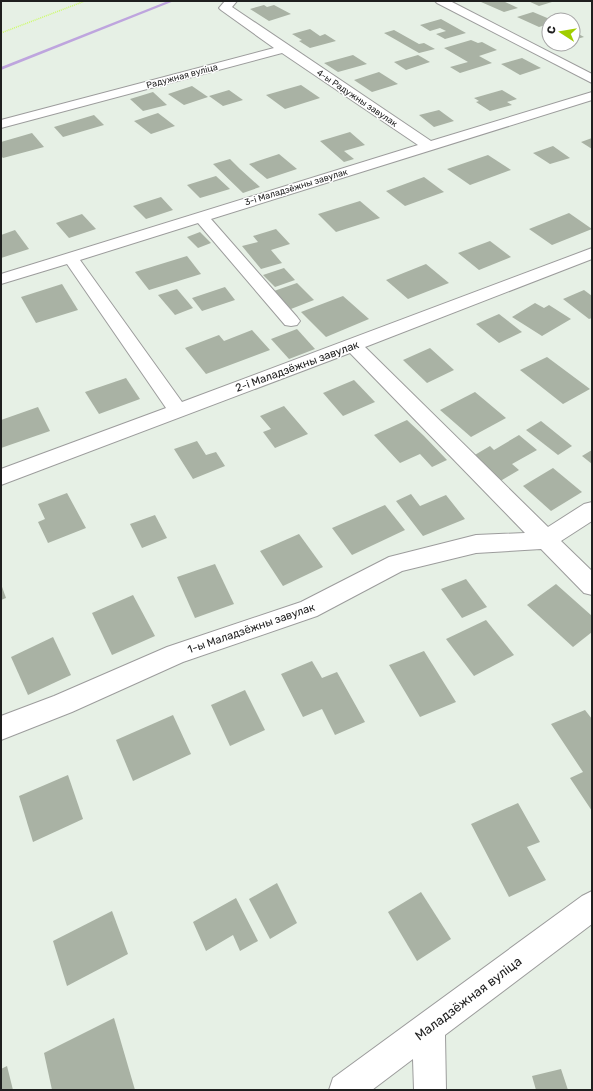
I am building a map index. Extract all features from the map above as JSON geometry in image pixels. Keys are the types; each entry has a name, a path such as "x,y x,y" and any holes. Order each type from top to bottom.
{"street":[{"path":"230,1 225,8 284,49"},
{"path":"441,1 592,78"},
{"name":"Радужная вуліца","path":"1,124 284,49"},
{"name":"4-ы Радужны завулак","path":"284,49 429,146"},
{"path":"585,98 592,108"},
{"name":"3-і Маладзёжны завулак","path":"1,280 585,98"},
{"path":"201,217 291,321"},
{"name":"2-і Маладзёжны завулак","path":"1,476 353,346 592,253"},
{"path":"71,258 178,410"},
{"path":"353,346 592,586"},
{"name":"1-ы Маладзёжны завулак","path":"1,728 63,704 176,654 309,609 397,564 476,544 545,540 592,510"},
{"name":"Маладзёжная вуліца","path":"345,1090 592,906"},
{"path":"429,1027 430,1090"}],"path":[{"path":"1,33 85,1"}],"building":[{"path":"503,1 518,8 504,12 481,2"},
{"path":"528,1 550,1 552,2 539,6"},
{"path":"264,5 267,7 274,5 291,14 269,21 250,9"},
{"path":"533,12 541,15 541,26 539,27 517,17"},
{"path":"441,19 466,33 445,39 436,34 446,31 440,28 430,31 420,25"},
{"path":"310,29 320,36 325,34 336,41 310,48 299,41 302,40 292,34"},
{"path":"394,30 419,44 424,43 435,49 419,53 384,33"},
{"path":"471,40 478,43 482,42 497,50 479,56 492,63 460,73 450,67 468,62 444,48"},
{"path":"353,55 367,64 338,72 324,63"},
{"path":"418,55 430,62 406,70 394,62"},
{"path":"522,58 541,68 520,75 501,64"},
{"path":"379,72 398,84 372,92 354,80"},
{"path":"301,85 320,98 285,109 266,95"},
{"path":"192,86 208,97 184,105 168,94"},
{"path":"229,90 243,100 223,106 209,96"},
{"path":"502,90 517,99 507,102 512,105 490,111 476,102 479,101 474,98"},
{"path":"153,92 167,105 143,111 130,99"},
{"path":"439,110 454,121 434,127 419,115"},
{"path":"158,113 175,126 151,134 134,121"},
{"path":"94,115 104,125 63,137 54,127"},
{"path":"350,132 365,145 344,151 354,159 344,162 320,141"},
{"path":"32,133 44,147 3,158 1,156 1,142"},
{"path":"592,138 592,149 581,142"},
{"path":"553,146 570,158 550,164 533,153"},
{"path":"279,154 297,169 267,179 249,164"},
{"path":"488,155 511,170 470,185 447,169"},
{"path":"230,159 260,187 243,193 213,164"},
{"path":"216,176 230,189 200,198 187,185"},
{"path":"424,177 444,192 405,206 386,191"},
{"path":"161,197 173,210 146,219 133,206"},
{"path":"360,201 380,218 336,232 318,214"},
{"path":"569,213 592,229 552,245 529,229"},
{"path":"82,214 96,229 69,238 56,223"},
{"path":"276,229 290,244 271,250 282,263 261,269 242,246 258,242 253,236"},
{"path":"15,230 29,249 1,258 1,235"},
{"path":"200,232 211,243 198,248 187,237"},
{"path":"490,241 511,257 479,270 458,253"},
{"path":"187,256 201,274 149,290 135,272"},
{"path":"426,264 449,283 408,299 386,280"},
{"path":"284,268 295,280 275,287 263,275"},
{"path":"297,283 314,300 291,309 274,291"},
{"path":"62,284 78,310 36,323 21,297"},
{"path":"225,287 235,300 202,311 192,298"},
{"path":"177,289 193,308 175,315 158,295"},
{"path":"584,290 592,296 592,318 589,319 563,299"},
{"path":"343,296 369,319 326,337 301,312"},
{"path":"535,303 544,308 549,305 571,319 542,336 512,317"},
{"path":"499,314 522,332 499,343 476,324"},
{"path":"297,329 315,349 289,359 271,339"},
{"path":"252,330 270,350 206,374 185,348 219,335 224,341"},
{"path":"430,348 454,370 427,383 403,360"},
{"path":"547,357 590,389 563,404 520,370"},
{"path":"126,378 140,399 99,414 85,392"},
{"path":"354,380 375,402 343,416 323,393"},
{"path":"475,392 506,418 471,437 440,410"},
{"path":"284,406 308,434 275,448 263,432 271,429 260,416"},
{"path":"38,407 50,431 1,448 1,420"},
{"path":"407,420 447,460 432,467 420,454 400,463 374,435"},
{"path":"541,421 572,446 558,455 526,430"},
{"path":"519,435 537,450 512,464 519,470 497,483 468,459 490,446 494,450"},
{"path":"197,441 206,455 216,452 225,466 193,479 174,449"},
{"path":"592,450 592,464 582,456"},
{"path":"553,468 582,492 551,511 523,486"},
{"path":"67,493 86,528 48,543 38,522 45,519 38,504"},
{"path":"411,494 420,506 446,495 465,519 423,536 396,501"},
{"path":"385,505 405,530 352,555 332,528"},
{"path":"155,515 167,538 142,548 130,524"},
{"path":"299,534 323,567 283,586 260,551"},
{"path":"215,564 234,604 195,618 177,577"},
{"path":"466,579 487,607 462,618 441,589"},
{"path":"1,584 6,598 1,600"},
{"path":"556,584 592,616 592,632 573,647 527,605"},
{"path":"133,595 155,636 112,655 92,613"},
{"path":"486,620 514,655 474,676 446,639"},
{"path":"53,637 71,675 28,695 11,657"},
{"path":"424,651 456,702 420,717 389,665"},
{"path":"312,661 322,678 337,672 365,722 335,735 322,709 303,717 281,674"},
{"path":"245,690 265,730 230,746 211,705"},
{"path":"585,710 592,719 592,811 570,778 583,772 551,724"},
{"path":"173,715 191,754 133,781 116,740"},
{"path":"68,775 83,819 33,842 19,796"},
{"path":"518,803 540,842 527,847 546,880 509,897 471,824"},
{"path":"277,883 297,923 270,939 249,899"},
{"path":"421,892 451,939 417,961 388,912"},
{"path":"236,898 258,941 240,951 233,935 206,951 193,922"},
{"path":"112,911 128,954 67,986 53,941"},
{"path":"114,1018 135,1090 52,1090 44,1053"},
{"path":"7,1066 13,1090 1,1090 1,1069"},
{"path":"561,1069 568,1090 536,1090 532,1076"}],"waterway":[{"path":"1,69 172,1"}]}
